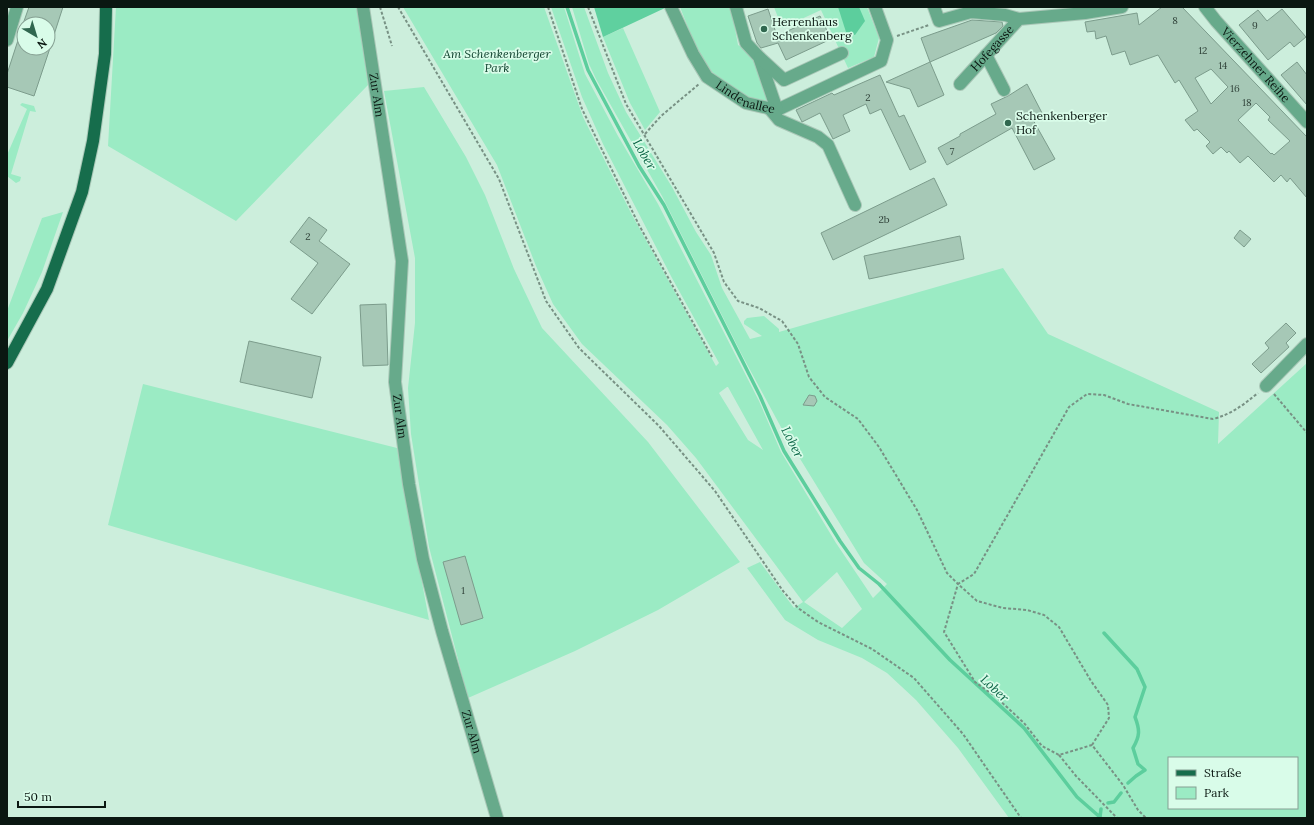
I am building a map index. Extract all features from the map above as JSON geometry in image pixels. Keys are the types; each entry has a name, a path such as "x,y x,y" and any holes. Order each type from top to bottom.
{"main road":[{"path":"7,363 47,289 82,192 93,141 105,54 106,7"}],"street":[{"path":"7,40 17,7"},
{"name":"Zur Alm","path":"362,7 402,261 395,382 409,484 423,559 442,631 497,818"},
{"name":"Lindenallee","path":"671,7 693,54 707,77 746,103 773,109 881,61 887,40"},
{"path":"736,7 746,43 759,58 784,80 842,53"},
{"path":"875,7 887,40"},
{"path":"934,7 939,21 971,12 1005,15 1019,19"},
{"name":"Hofegasse","path":"960,84 1019,19 1085,13 1122,7"},
{"name":"Vierzehner Reihe","path":"1205,7 1216,22 1307,122"},
{"path":"986,55 1004,90"},
{"path":"759,58 773,109 780,120 818,137 828,145 855,205"},
{"path":"1266,386 1307,344"}],"path":[{"path":"380,7 392,46"},
{"path":"398,7 499,179 546,301 579,348 659,426 715,491 798,608 818,622 872,649 914,678 963,734 1021,818"},
{"path":"548,7 582,109 629,206 712,357"},
{"path":"588,7 626,104 698,229 714,253 724,282 738,301 759,308 782,321 798,344 810,377 825,397 858,419 879,447 917,510 946,573 977,601 1003,608 1027,610 1044,615 1059,627 1091,681 1108,705 1109,718 1092,745 1059,755"},
{"path":"887,40 939,21"},
{"path":"644,134 661,116 707,77"},
{"path":"1117,818 1076,776 1059,755 1042,746 1024,723 995,696 975,682 944,632 958,584 974,574 1069,407 1087,394 1104,395 1128,404 1213,419 1226,416 1242,407 1266,386 1307,433"},
{"path":"1092,745 1123,785 1138,810 1146,818"}],"green space":[{"path":"116,7 357,7 368,85 236,221 108,146"},
{"name":"Am Schenkenberger Park","path":"403,7 544,7 583,117 632,215 716,366 719,363 672,278 603,144 582,97 551,7 564,7 585,74 618,136 658,204 759,401 781,452 836,543 873,598 887,584 864,563 783,431 742,355 662,196 596,79 589,64 572,7 584,7 608,73 626,112 672,187 696,232 711,255 722,288 750,339 762,336 744,324 744,321 747,318 764,316 779,329 779,332 1003,268 1048,334 1219,412 1218,444 1307,363 1307,818 1009,818 958,748 916,700 887,673 862,658 818,640 785,620 747,568 760,562 794,608 803,602 696,458 667,425 582,344 553,304 536,266 497,165","holes":["728,387 763,450 748,440 719,393","837,572 862,609 842,628 804,602"]},
{"path":"680,7 748,7 732,13 738,45 749,52 755,60 771,103 748,98 728,86 712,72 696,48"},
{"path":"774,7 867,7 879,38 874,57 848,68 821,10 782,28"},
{"path":"623,28 660,112 645,130 630,103 603,37"},
{"path":"424,87 466,157 485,195 514,269 542,328 648,442 740,562 658,610 575,651 468,698 429,547 411,434 408,388 415,323 415,258 384,91"},
{"path":"22,103 34,106 36,112 30,111 11,174 21,177 20,181 16,183 7,176 7,155 27,109 20,105"},
{"path":"63,212 42,272 23,313 7,341 7,311 42,218"},
{"path":"143,384 397,448 429,620 108,525"}],"shaded area":[{"path":"594,7 665,7 665,8 603,37"},
{"path":"838,7 859,7 865,21 855,35 846,32"}],"building":[{"path":"29,7 63,7 56,29 56,16 26,16"},
{"path":"1162,7 1182,7 1307,137 1307,198 1290,178 1287,182 1281,175 1274,182 1248,156 1240,163 1229,151 1227,153 1221,147 1213,154 1206,146 1210,142 1197,129 1194,131 1185,120 1198,111 1179,80 1175,83 1158,55 1130,65 1125,51 1112,55 1106,36 1096,39 1095,31 1087,32 1085,22 1137,13 1139,25","holes":["1211,69 1228,87 1211,104 1195,78","1256,103 1270,117 1268,120 1290,141 1274,155 1272,153 1271,154 1238,120"]},
{"path":"768,9 777,36 820,16 831,39 786,60 778,43 761,48 757,43 748,16"},
{"path":"1282,9 1306,37 1294,47 1290,42 1268,60 1239,25 1258,10 1267,21"},
{"path":"972,20 1002,22 1003,26 996,33 930,62 921,38"},
{"path":"16,46 16,56 47,56 34,96 7,87 7,74"},
{"path":"930,62 944,95 918,107 910,89 886,82"},
{"path":"1297,62 1307,75 1307,105 1281,75"},
{"path":"880,75 899,117 904,115 926,162 910,170 881,109 870,114 866,104 843,115 850,131 833,139 820,113 802,122 796,110 832,93 834,95"},
{"name":"Schenkenberger Hof","path":"1027,84 1042,113 1032,118 1055,159 1034,170 1012,128 947,165 938,148 996,114 991,104 1008,96"},
{"path":"934,178 947,205 833,260 821,233"},
{"path":"309,217 327,230 319,241 350,264 312,314 291,299 318,263 290,242"},
{"path":"1240,230 1251,239 1244,247 1234,238"},
{"path":"960,236 964,259 869,279 864,256"},
{"path":"386,304 388,365 363,366 360,305"},
{"path":"1286,323 1296,333 1286,343 1289,347 1261,373 1252,364 1269,348 1265,343"},
{"path":"249,341 321,357 312,398 240,382"},
{"path":"809,395 815,396 817,401 814,406 803,405"},
{"path":"465,556 483,618 461,625 443,562"}],"waterway":[{"name":"Lober","path":"567,7 588,70 639,166 664,205 760,396 784,451 840,541 859,568 879,584 950,660 1024,728 1077,797 1101,818"},
{"path":"1104,633 1137,669 1145,687 1135,717 1138,726 1138,733 1137,740 1133,748 1138,764 1145,770 1128,783"},
{"path":"1108,803 1114,802 1121,793"},
{"name":"Lober","path":"1100,817 1101,809"}],"place":[{"name":"Herrenhaus Schenkenberg","path":"764,29"},
{"name":"Schenkenberger Hof","path":"1008,123"}]}
